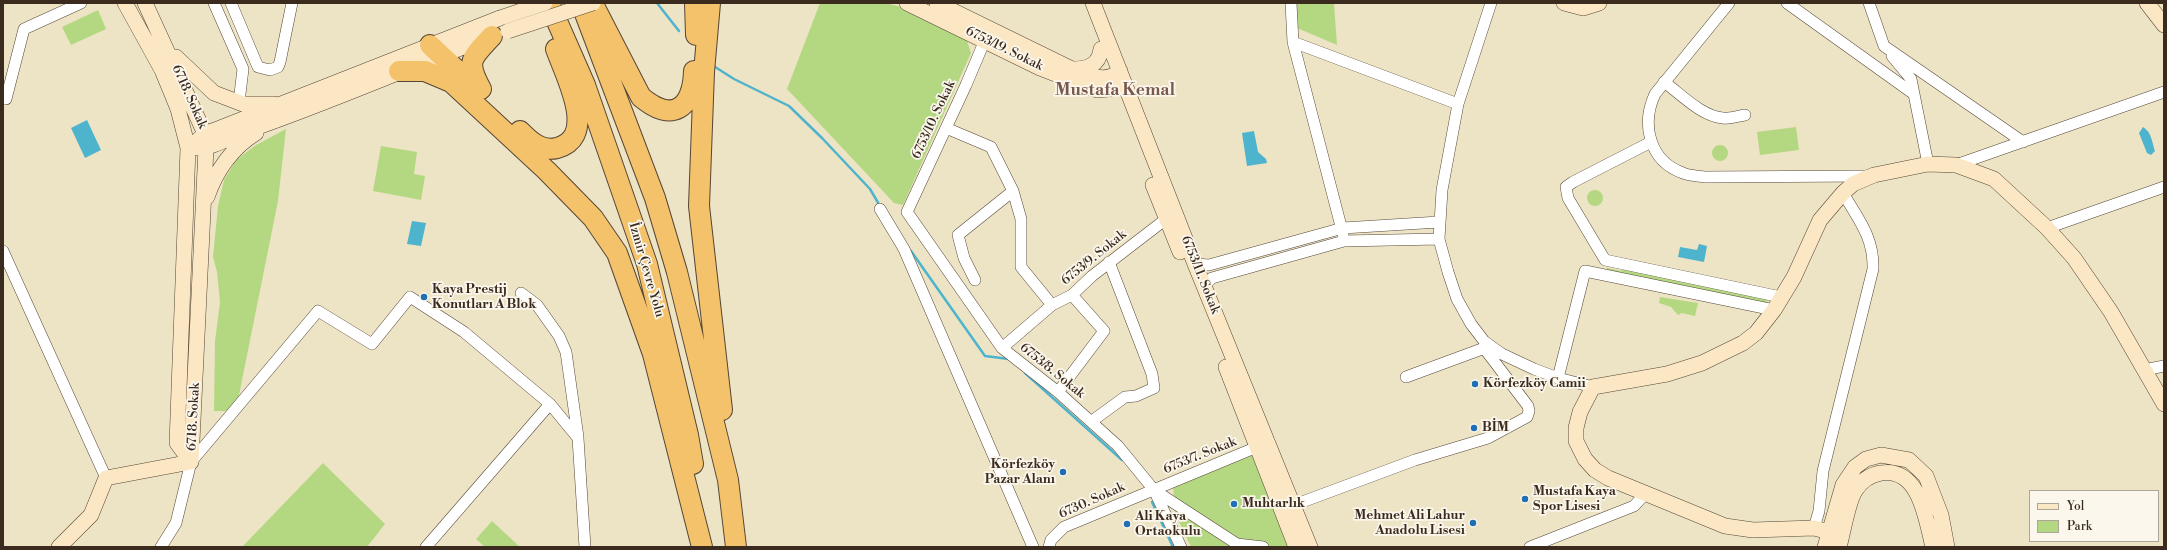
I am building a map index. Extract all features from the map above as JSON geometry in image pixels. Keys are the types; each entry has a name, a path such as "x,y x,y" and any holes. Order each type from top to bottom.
{"highway":[{"path":"435,53 486,98 536,146 554,149 564,146 577,130 579,117 537,3"},
{"name":"İzmir Çevre Yolu","path":"549,3 585,85 647,264 688,435 706,547"},
{"path":"581,3 655,198 677,272 728,480"},
{"path":"592,3 641,97 654,108 670,112 681,107 690,98 694,76 698,5"},
{"path":"698,5 707,28 698,206 736,547"},
{"path":"486,98 472,72 472,63 476,52 500,28"},
{"path":"435,53 440,71 547,171 594,218 617,253 653,354 702,547"},
{"path":"399,71 425,71 451,82"}],"street":[{"path":"3,98 6,99 24,29 81,3"},
{"name":"6718. Sokak","path":"125,3 162,70 178,109 188,148 177,443 191,462"},
{"name":"6718. Sokak","path":"146,3 206,141 191,462"},
{"path":"214,3 243,69 239,102"},
{"path":"231,3 258,66 270,70 278,67 280,62 292,3"},
{"path":"500,28 545,3"},
{"path":"188,148 206,141 283,104 435,53 500,28 592,3"},
{"name":"6753/19. Sokak","path":"907,3 1040,68 1110,94 1123,105"},
{"path":"937,3 1071,69 1099,78 1118,79"},
{"name":"6753/11. Sokak","path":"1082,3 1101,49 1118,79 1123,105 1166,219 1257,447 1307,546"},
{"name":"6753/11. Sokak","path":"1093,3 1118,79 1294,505 1307,546"},
{"path":"1291,3 1293,42 1343,228 1344,241"},
{"path":"1294,505 1415,460 1488,438 1527,417 1529,411 1528,406 1471,324 1457,299 1440,239 1439,222 1442,190 1458,104 1491,3"},
{"path":"1564,3 1585,5 1599,3"},
{"path":"1729,3 1664,82 1650,105 1647,125 1651,142 1664,160 1683,173 1705,177 1819,178 1874,176"},
{"path":"1787,3 1914,94"},
{"path":"1869,3 1884,46 1911,79 1928,164"},
{"path":"2147,3 2164,25"},
{"name":"6753/10. Sokak","path":"907,212 985,40"},
{"path":"1293,42 1458,104"},
{"path":"166,46 187,70 214,93 239,102 283,104"},
{"path":"1884,46 2023,142"},
{"path":"1071,69 1083,69 1096,63 1099,60 1101,49"},
{"path":"206,141 240,133 272,123 399,71 435,53"},
{"path":"1097,90 1109,89 1118,79"},
{"path":"1664,82 1700,109 1713,116 1725,118 1745,115"},
{"path":"1956,165 2164,92"},
{"path":"202,210 210,187 221,166 244,141 272,123"},
{"path":"946,128 991,148 1013,191 1021,219 1021,267 1052,305"},
{"path":"1651,142 1566,187 1568,198 1605,260 1781,297"},
{"path":"1406,377 1487,347 1558,378 1593,387 1667,374 1724,354 1756,333 1774,310 1794,277 1820,220 1843,193 1853,184 1874,176 1928,164 1956,165 1994,179 2047,228 2074,258 2111,312 2164,404"},
{"path":"2047,228 2164,187"},
{"path":"975,280 964,258 958,235 1013,191"},
{"path":"1814,528 1819,510 1823,471 1874,269 1874,252 1869,238 1843,193"},
{"path":"880,210 904,249 1033,547"},
{"name":"6753/8. Sokak","path":"907,212 1002,348 1092,421 1118,446 1154,490 1181,547"},
{"name":"6753/9. Sokak","path":"1002,348 1052,305 1072,295 1109,262 1166,219"},
{"path":"1195,264 1209,265 1343,228 1439,222"},
{"path":"1204,286 1212,278 1344,241 1440,239"},
{"path":"3,251 106,478 91,515 59,547"},
{"path":"1092,421 1125,397 1136,396 1154,388 1152,374 1109,262"},
{"path":"1558,378 1585,271 1774,310"},
{"path":"521,293 537,305 558,336 566,352 578,438 585,547"},
{"path":"1058,392 1104,331 1072,295"},
{"path":"161,547 176,523 191,462 318,311 372,344 410,297 464,332 550,404 578,438"},
{"path":"2144,370 2164,366"},
{"path":"1593,387 1580,412 1576,428 1576,441 1585,458 1595,470 1608,478 1645,494 1725,526 1753,530 1814,528 1837,538"},
{"path":"426,547 550,404"},
{"name":"6753/7. Sokak","path":"1154,490 1257,447"},
{"path":"1837,538 1843,485 1855,467 1866,459 1881,456 1909,460 1926,476 1941,515 1947,547"},
{"path":"106,478 191,462"},
{"path":"1825,547 1837,538 1854,493 1871,475 1886,472 1900,476 1909,482 1918,492 1934,547"},
{"path":"1154,490 1237,544 1264,547"},
{"name":"6730. Sokak","path":"1049,547 1051,540 1064,527 1154,490"},
{"path":"1530,547 1634,506 1645,494"}],"green space":[{"path":"820,3 885,3 902,7 967,41 971,53 903,205 894,203 787,89"},
{"path":"1295,3 1334,3 1337,45 1297,28"},
{"path":"98,10 106,29 71,45 62,27"},
{"path":"1796,127 1799,150 1760,155 1757,132"},
{"path":"286,129 278,201 238,400 226,411 214,411 215,341 220,302 217,272 213,257 218,206 224,180 236,160 256,145"},
{"path":"1720,145 1727,150 1728,153 1723,160 1720,161 1713,156 1712,153 1717,146"},
{"path":"381,146 417,152 414,174 425,176 421,200 373,191"},
{"path":"1595,190 1602,195 1603,198 1598,205 1595,206 1588,201 1587,198 1592,191"},
{"path":"1607,268 1622,271 1623,269 1769,299 1766,303 1606,271"},
{"path":"1660,297 1698,303 1695,316 1682,313 1678,315 1671,307 1659,303"},
{"path":"1253,455 1291,547 1191,547 1175,513 1173,486"},
{"path":"323,463 385,524 367,547 242,547"},
{"path":"492,521 520,547 485,547 476,539"}],"water":[{"path":"87,120 101,150 85,158 71,128"},
{"path":"2143,127 2150,135 2155,151 2151,155 2147,153 2139,133"},
{"path":"1254,131 1258,152 1266,159 1267,163 1247,166 1242,133"},
{"path":"412,221 426,223 421,246 407,244"},
{"path":"1699,244 1707,246 1704,262 1678,257 1680,247 1697,250"}],"waterway":[{"path":"657,3 679,31"},
{"path":"712,65 734,79 789,106 822,138 870,189 880,206"},
{"path":"911,251 985,356 1009,359"},
{"path":"1025,373 1122,460"},
{"path":"1152,502 1173,547"}],"place":[{"name":"Kaya Prestij Konutları A Blok","path":"424,297"},
{"name":"Körfezköy Camii","path":"1475,384"},
{"name":"BİM","path":"1474,428"},
{"name":"Körfezköy Pazar Alanı","path":"1063,472"},
{"name":"Mustafa Kaya Spor Lisesi","path":"1525,499"},
{"name":"Muhtarlık","path":"1234,504"},
{"name":"Mehmet Ali Lahur Anadolu Lisesi","path":"1473,523"},
{"name":"Ali Kaya Ortaokulu","path":"1127,524"}],"district":[{"name":"Mustafa Kemal","path":"1115,91"}]}
